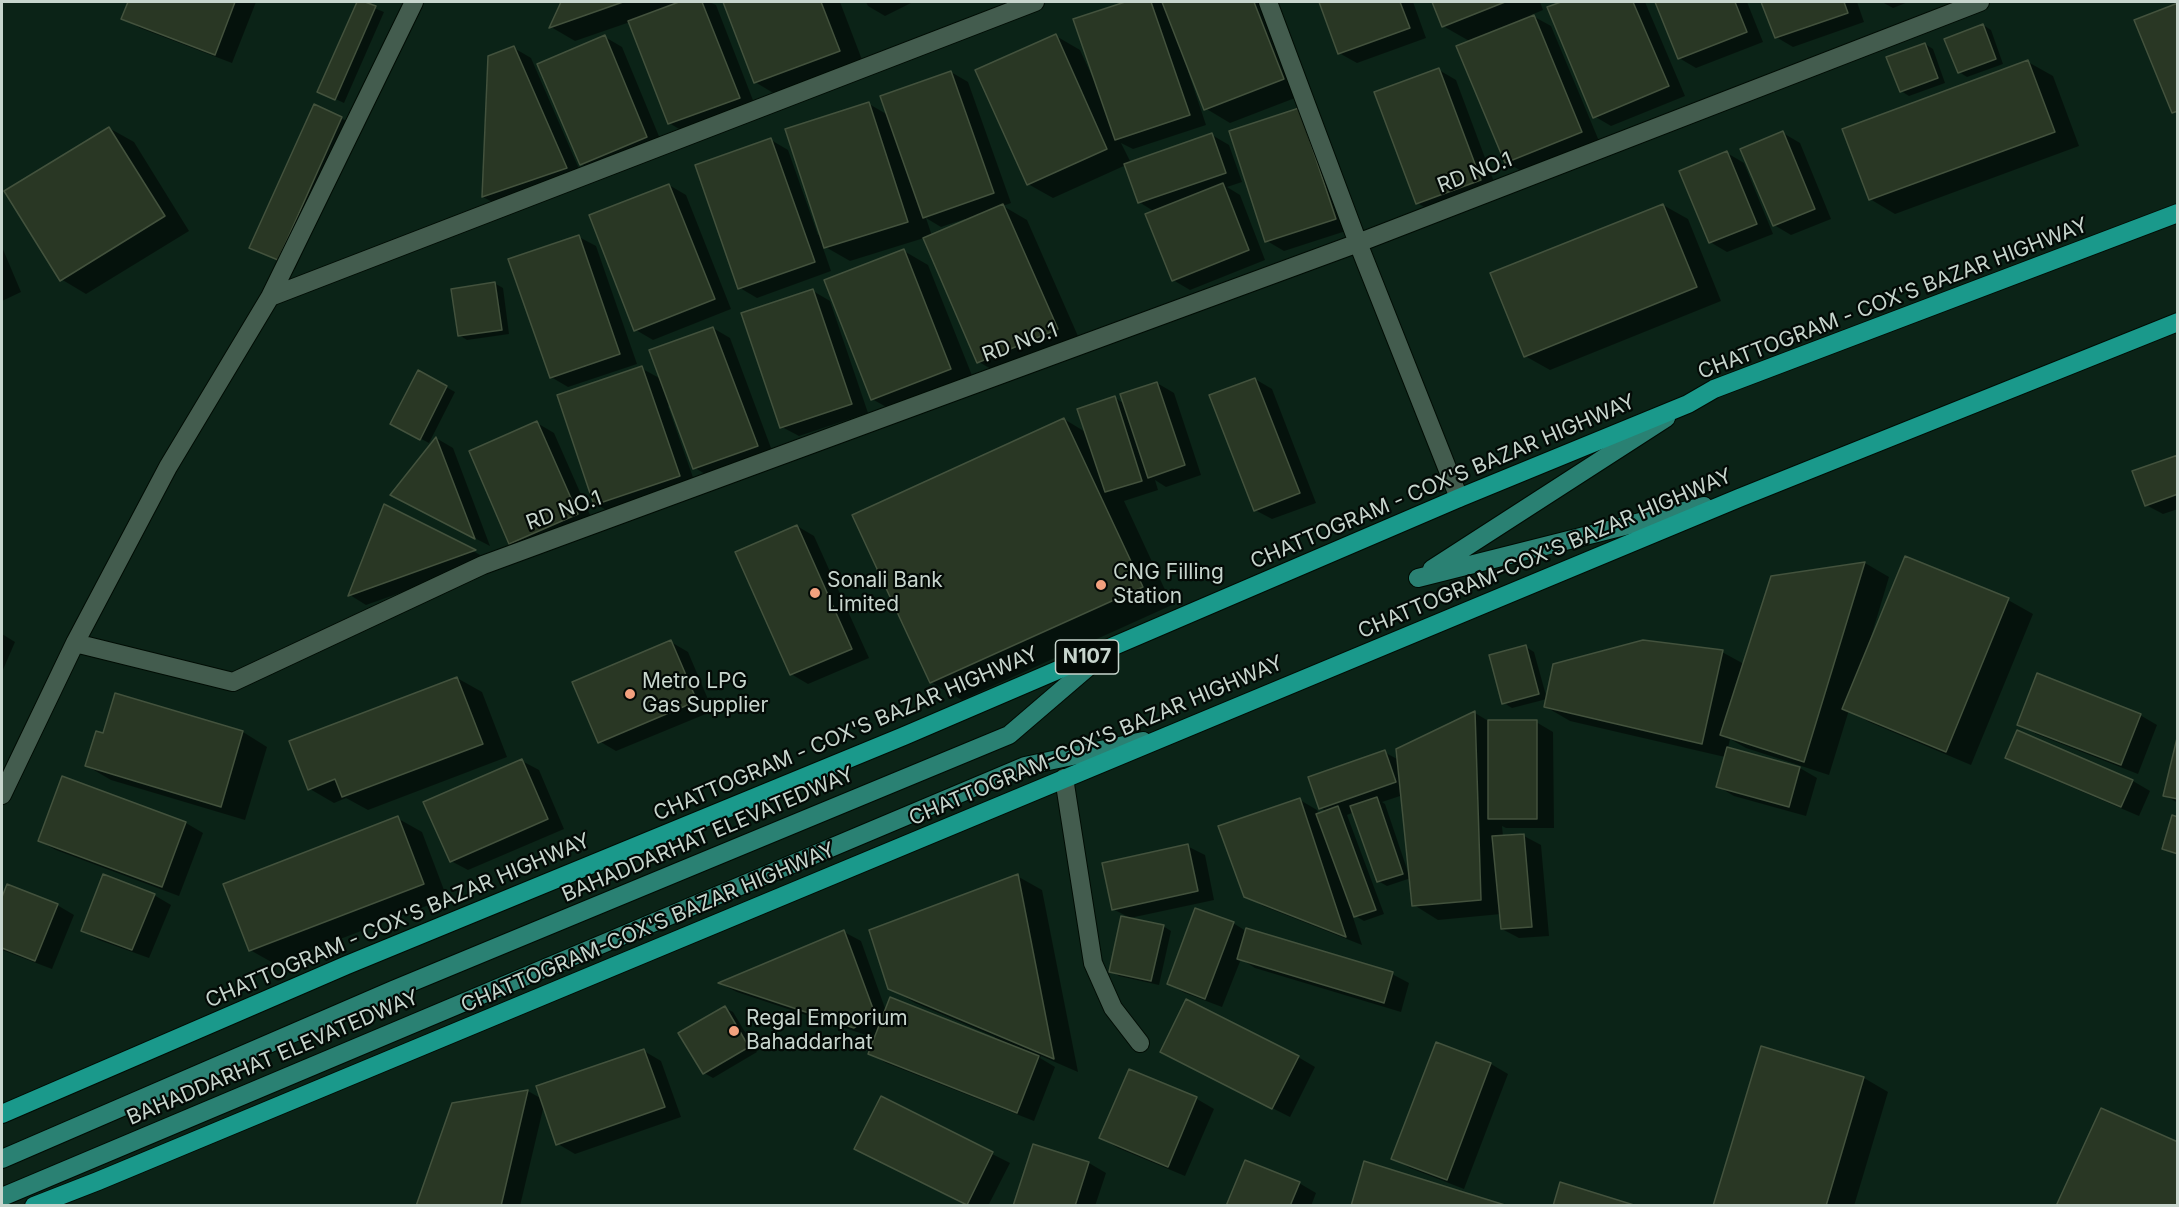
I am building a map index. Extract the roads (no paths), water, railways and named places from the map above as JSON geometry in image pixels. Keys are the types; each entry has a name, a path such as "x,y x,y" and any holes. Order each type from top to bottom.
{"highway":[{"name":"CHATTOGRAM - COX'S BAZAR HIGHWAY","path":"2,1114 347,965 893,740 1459,498 1688,404 1714,389 2178,213"},
{"name":"CHATTOGRAM-COX'S BAZAR HIGHWAY","path":"34,1206 1739,498 2178,322"}],"main road":[{"path":"1688,404 1418,578 1739,498"},
{"name":"BAHADDARHAT ELEVATEDWAY","path":"2,1159 404,986 1009,735 1112,646"},
{"name":"BAHADDARHAT ELEVATEDWAY","path":"2,1197 1025,766 1168,735"}],"street":[{"path":"2,795 75,643 168,467 270,297 414,2"},
{"path":"270,297 1035,2"},
{"path":"1268,2 1358,243 1459,498"},
{"name":"RD NO.1","path":"75,643 232,682 483,565 1358,243 1980,2"},
{"path":"1064,778 1093,963 1113,1008 1140,1043"}],"place":[{"name":"CNG Filling Station","path":"1101,585"},
{"name":"Sonali Bank Limited","path":"815,593"},
{"name":"Metro LPG Gas Supplier","path":"630,694"},
{"name":"Regal Emporium Bahaddarhat","path":"734,1031"}]}
